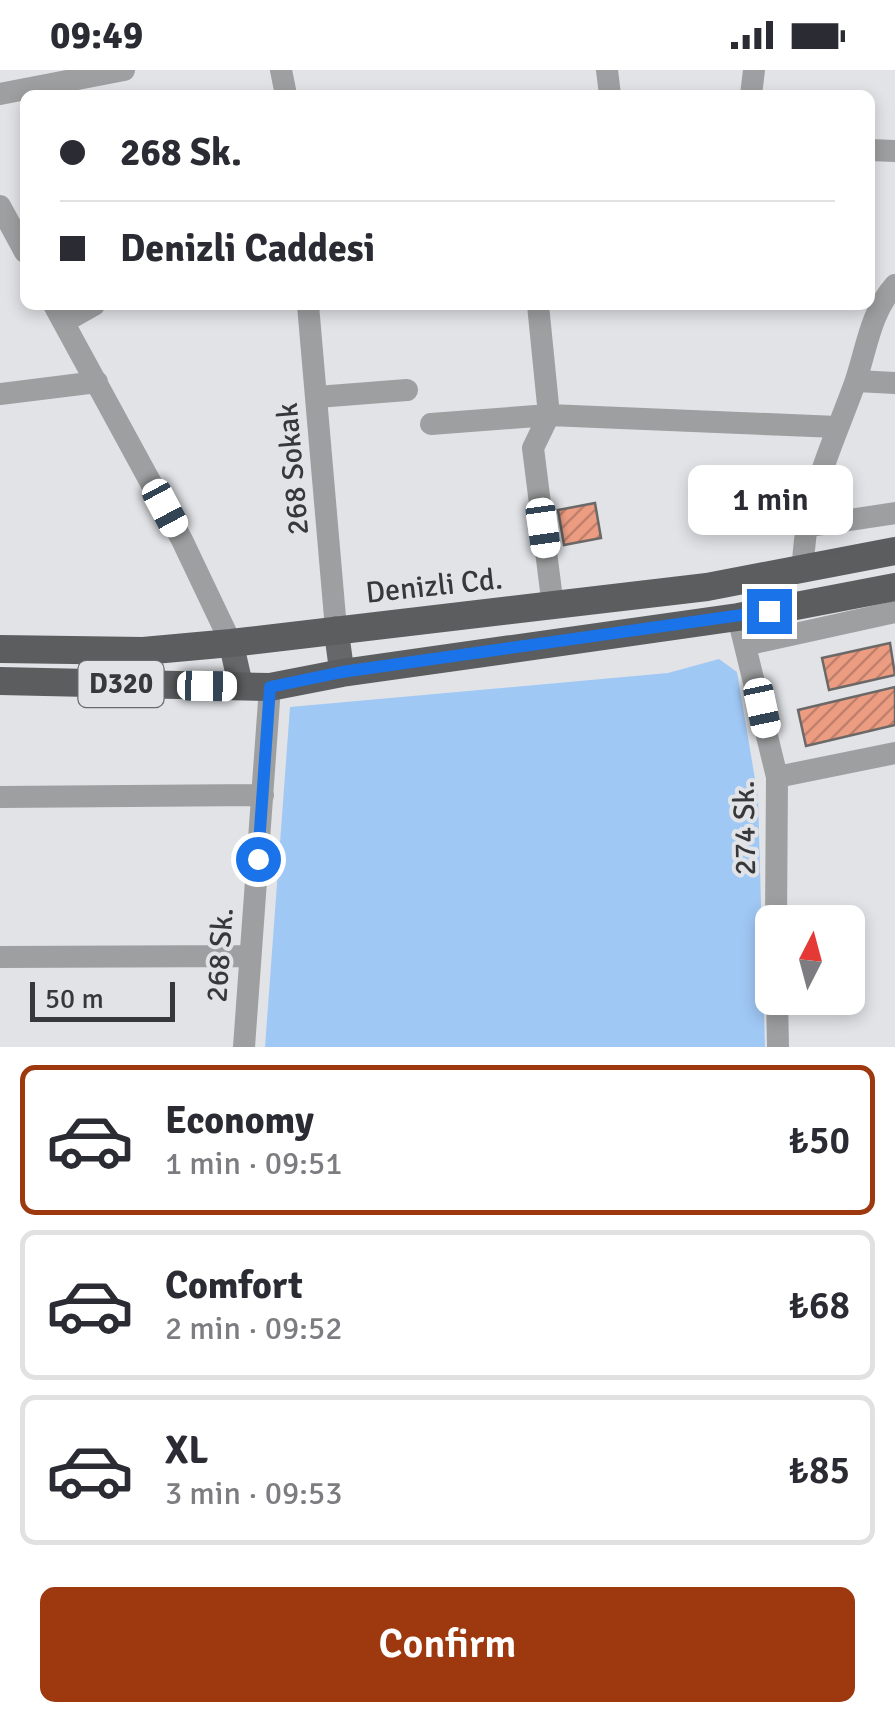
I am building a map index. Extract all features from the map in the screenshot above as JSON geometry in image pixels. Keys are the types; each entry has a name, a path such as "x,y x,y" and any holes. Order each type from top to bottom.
{"highway":[{"name":"Denizli Cd.","path":"232,642 707,587 895,552"},
{"path":"241,687 270,687 342,672 738,617 895,587"},
{"name":"D320","path":"0,648 144,651 232,642"},
{"name":"D320","path":"0,681 241,687"}],"main road":[{"path":"336,629 342,672"},
{"path":"232,642 241,687"}],"street":[{"path":"21,90 124,70"},
{"path":"0,206 20,243"},
{"path":"875,303 895,284"},
{"name":"268 Sokak","path":"308,310 336,629"},
{"path":"539,310 550,415 533,448 553,607"},
{"path":"803,567 804,527 856,381 873,310"},
{"path":"59,314 232,642"},
{"path":"856,381 895,382"},
{"path":"0,394 96,382"},
{"path":"317,397 407,390"},
{"path":"431,424 550,415 837,427"},
{"path":"804,527 895,513"},
{"path":"745,645 895,612"},
{"name":"274 Sk.","path":"738,617 777,777 776,905"},
{"name":"268 Sk.","path":"244,1047 270,687"},
{"path":"777,777 895,753"},
{"path":"0,797 264,795"},
{"path":"0,960 249,956"},
{"path":"777,1015 778,1047"}],"shaded area":[{"path":"719,659 737,672 758,797 761,905 755,905 755,1015 764,1015 765,1047 265,1047 290,707 668,673"}],"building":[{"path":"595,503 601,538 564,545 558,510"},
{"path":"890,643 895,675 829,690 822,658"},
{"path":"895,687 895,725 806,746 798,710"}],"route":[{"path":"258,859 270,687 342,672 769,611"}]}
